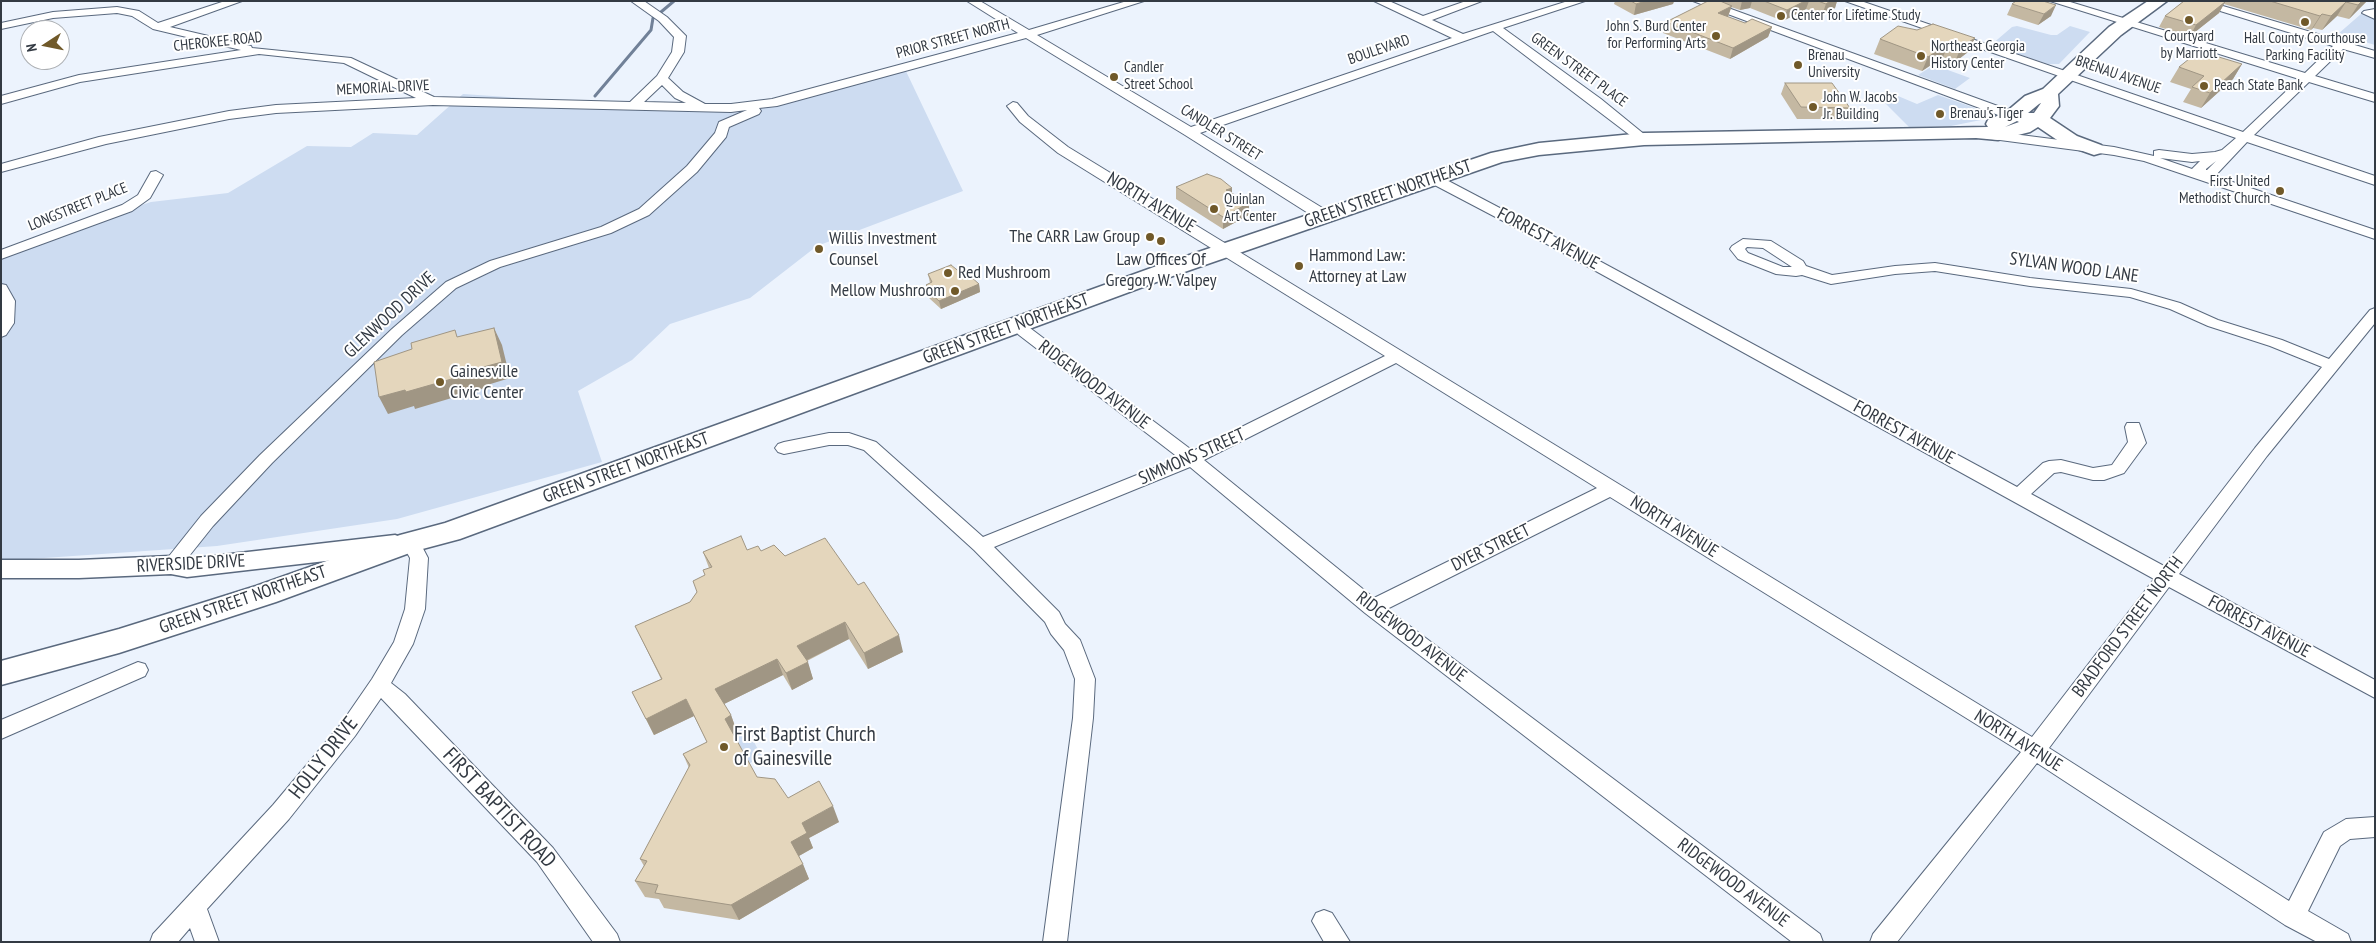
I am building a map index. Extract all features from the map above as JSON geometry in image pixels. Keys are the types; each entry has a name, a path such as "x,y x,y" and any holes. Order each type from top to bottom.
{"highway":[{"path":"1976,132 2013,116 2032,100 2049,94 2115,31 2159,1"},
{"path":"2040,119 2050,106 2049,94"},
{"path":"2013,116 2040,119 2070,140 2094,149"},
{"name":"GREEN STREET NORTHEAST","path":"1,673 119,642 266,594 410,542 450,532 1226,249 1432,178 1521,152 1644,140 1976,132 1998,134 2012,131 2040,119"}],"main road":[{"name":"RIVERSIDE DRIVE","path":"1,569 79,569 172,565 187,568 410,542"}],"street":[{"path":"157,26 237,1"},
{"path":"633,106 662,78 678,52 680,36 663,19 636,1"},
{"name":"CANDLER STREET","path":"972,1 1324,215"},
{"name":"PRIOR STREET NORTH","path":"773,103 1029,34 1139,1"},
{"path":"1379,1 1463,38"},
{"path":"1422,20 1477,1"},
{"name":"BOULEVARD","path":"1190,132 1463,38 1580,1"},
{"path":"1698,1 2013,116"},
{"name":"BRENAU AVENUE","path":"1850,1 2375,181"},
{"path":"2055,1 2375,98"},
{"path":"2193,1 2375,55"},
{"path":"1,26 52,15 118,10 135,13 157,26 259,51"},
{"name":"GREEN STREET PLACE","path":"1494,28 1597,102 1644,140"},
{"path":"1976,132 2130,154 2192,158 2221,154 2246,136 2341,45"},
{"name":"CHEROKEE ROAD","path":"1,100 79,79 259,51 347,60 433,101"},
{"path":"662,78 679,95 713,113 723,125 773,103"},
{"name":"MEMORIAL DRIVE","path":"1,168 104,140 230,115 276,109 433,101 731,108 773,103"},
{"name":"NORTH AVENUE","path":"1013,106 1024,119 1063,150 2035,750 2293,918 2304,921 2339,942"},
{"name":"GLENWOOD DRIVE","path":"172,565 207,521 266,459 397,332 451,285 495,264 606,230 644,212 692,169 720,134 723,125"},
{"path":"2130,154 2375,235"},
{"path":"2199,176 2212,173 2225,160 2221,154"},
{"name":"LONGSTREET PLACE","path":"1,255 127,208 143,198 156,175"},
{"name":"FORREST AVENUE","path":"1432,178 1550,240 2375,690"},
{"name":"SYLVAN WOOD LANE","path":"1800,269 1831,280 1868,273 1935,267 2030,282 2132,293 2175,306 2212,322 2276,343 2333,366"},
{"path":"1,288 7,301 6,323 1,332"},
{"name":"BRADFORD STREET NORTH","path":"1882,942 2035,750 2261,452 2375,313"},
{"name":"RIDGEWOOD AVENUE","path":"1017,325 1192,459 1372,608 1811,942"},
{"name":"SIMMONS STREET","path":"981,545 1192,459 1398,356"},
{"path":"2018,496 2049,467 2061,466 2093,474 2104,474 2118,469 2137,442 2133,427"},
{"path":"784,448 829,439 849,440 870,446 981,545 1052,616 1058,629 1073,646 1085,679 1083,718 1054,942"},
{"name":"DYER STREET","path":"1372,608 1603,492 1609,487"},
{"name":"HOLLY DRIVE","path":"162,942 281,812 348,730 379,685 402,644 415,609 419,558 410,542"},
{"path":"1,730 138,670"},
{"name":"FIRST BAPTIST ROAD","path":"379,685 398,700 545,855 608,942"},
{"path":"2293,918 2332,839 2346,829 2375,827"},
{"path":"195,908 207,942"},
{"path":"1324,922 1338,942"}],"shaded area":[{"path":"2361,14 2375,19 2375,45 2338,34"},
{"path":"2017,26 2051,35 2057,35 2070,26 2090,32 2059,64 2048,64 1991,45 2012,27"},
{"path":"1934,65 1970,78 1955,89 1918,75"},
{"path":"904,67 963,191 817,246 750,298 670,324 632,360 578,391 602,462 397,519 217,546 1,561 1,250 151,202 228,193 307,146 351,147 373,133 417,135 463,94 728,112"},
{"path":"1877,95 1898,96 1917,104 1938,95 1992,114 1991,118 1951,126 1909,127"},
{"path":"746,727 762,757 748,764 732,735"}],"building":[{"path":"1631,1 1646,1 1636,4"},
{"path":"1708,1 1720,1 1732,6 1718,13 1745,23 1752,19 1772,27 1733,48 1666,22"},
{"path":"1764,1 1805,1 1787,10"},
{"path":"1818,1 1830,1 1826,4"},
{"path":"2016,1 2043,1 2056,5 2044,14 2012,4"},
{"path":"2184,1 2225,2 2196,25 2165,16"},
{"path":"2270,1 2362,1 2358,5 2346,2 2331,16 2322,14 2320,16"},
{"path":"1933,24 1975,38 1961,47 1949,43 1928,57 1880,39 1898,26 1917,30"},
{"path":"2199,51 2242,64 2210,93 2192,87 2204,76 2179,67"},
{"path":"1785,83 1832,83 1850,108 1801,107"},
{"path":"1207,174 1221,179 1232,188 1226,190 1249,203 1223,217 1176,187"},
{"name":"Mellow Mushroom","path":"951,265 966,277 970,276 979,284 939,301 927,290 930,288 926,285 932,282 928,274"},
{"path":"494,328 502,362 476,369 476,372 406,392 405,390 379,397 374,362 412,349 411,343 455,330 457,337"},
{"name":"First Baptist Church of Gainesville","path":"741,536 747,550 758,546 761,551 774,545 785,556 825,538 858,585 864,582 899,635 864,653 845,622 797,646 808,662 786,673 777,659 715,689 731,715 725,719 757,777 775,779 788,798 819,781 833,806 802,823 807,833 791,842 803,864 731,905 655,893 658,885 635,881 647,861 640,859 690,765 683,754 707,742 686,699 646,719 632,692 662,679 635,626 690,602 697,592 693,581 705,575 703,570 712,567 703,552"}],"waterway":[{"path":"661,12 674,1"},
{"path":"595,96 651,30 653,18"}],"place":[{"name":"Center for Lifetime Study","path":"1781,16"},
{"name":"Courtyard by Marriott","path":"2189,20"},
{"name":"Hall County Courthouse Parking Facility","path":"2305,22"},
{"name":"John S. Burd Center for Performing Arts","path":"1716,36"},
{"name":"Northeast Georgia History Center","path":"1921,56"},
{"name":"Brenau University","path":"1798,65"},
{"name":"Candler Street School","path":"1114,77"},
{"name":"Peach State Bank","path":"2204,86"},
{"name":"John W. Jacobs Jr. Building","path":"1813,107"},
{"name":"Brenau's Tiger","path":"1940,114"},
{"name":"First United Methodist Church","path":"2280,191"},
{"name":"Quinlan Art Center","path":"1214,209"},
{"name":"The CARR Law Group","path":"1150,237"},
{"name":"Law Offices Of Gregory W. Valpey","path":"1161,241"},
{"name":"Willis Investment Counsel","path":"819,249"},
{"name":"Hammond Law: Attorney at Law","path":"1299,266"},
{"name":"Red Mushroom","path":"948,273"},
{"name":"Mellow Mushroom","path":"955,291"},
{"name":"Gainesville Civic Center","path":"440,382"},
{"name":"First Baptist Church of Gainesville","path":"724,747"}]}
